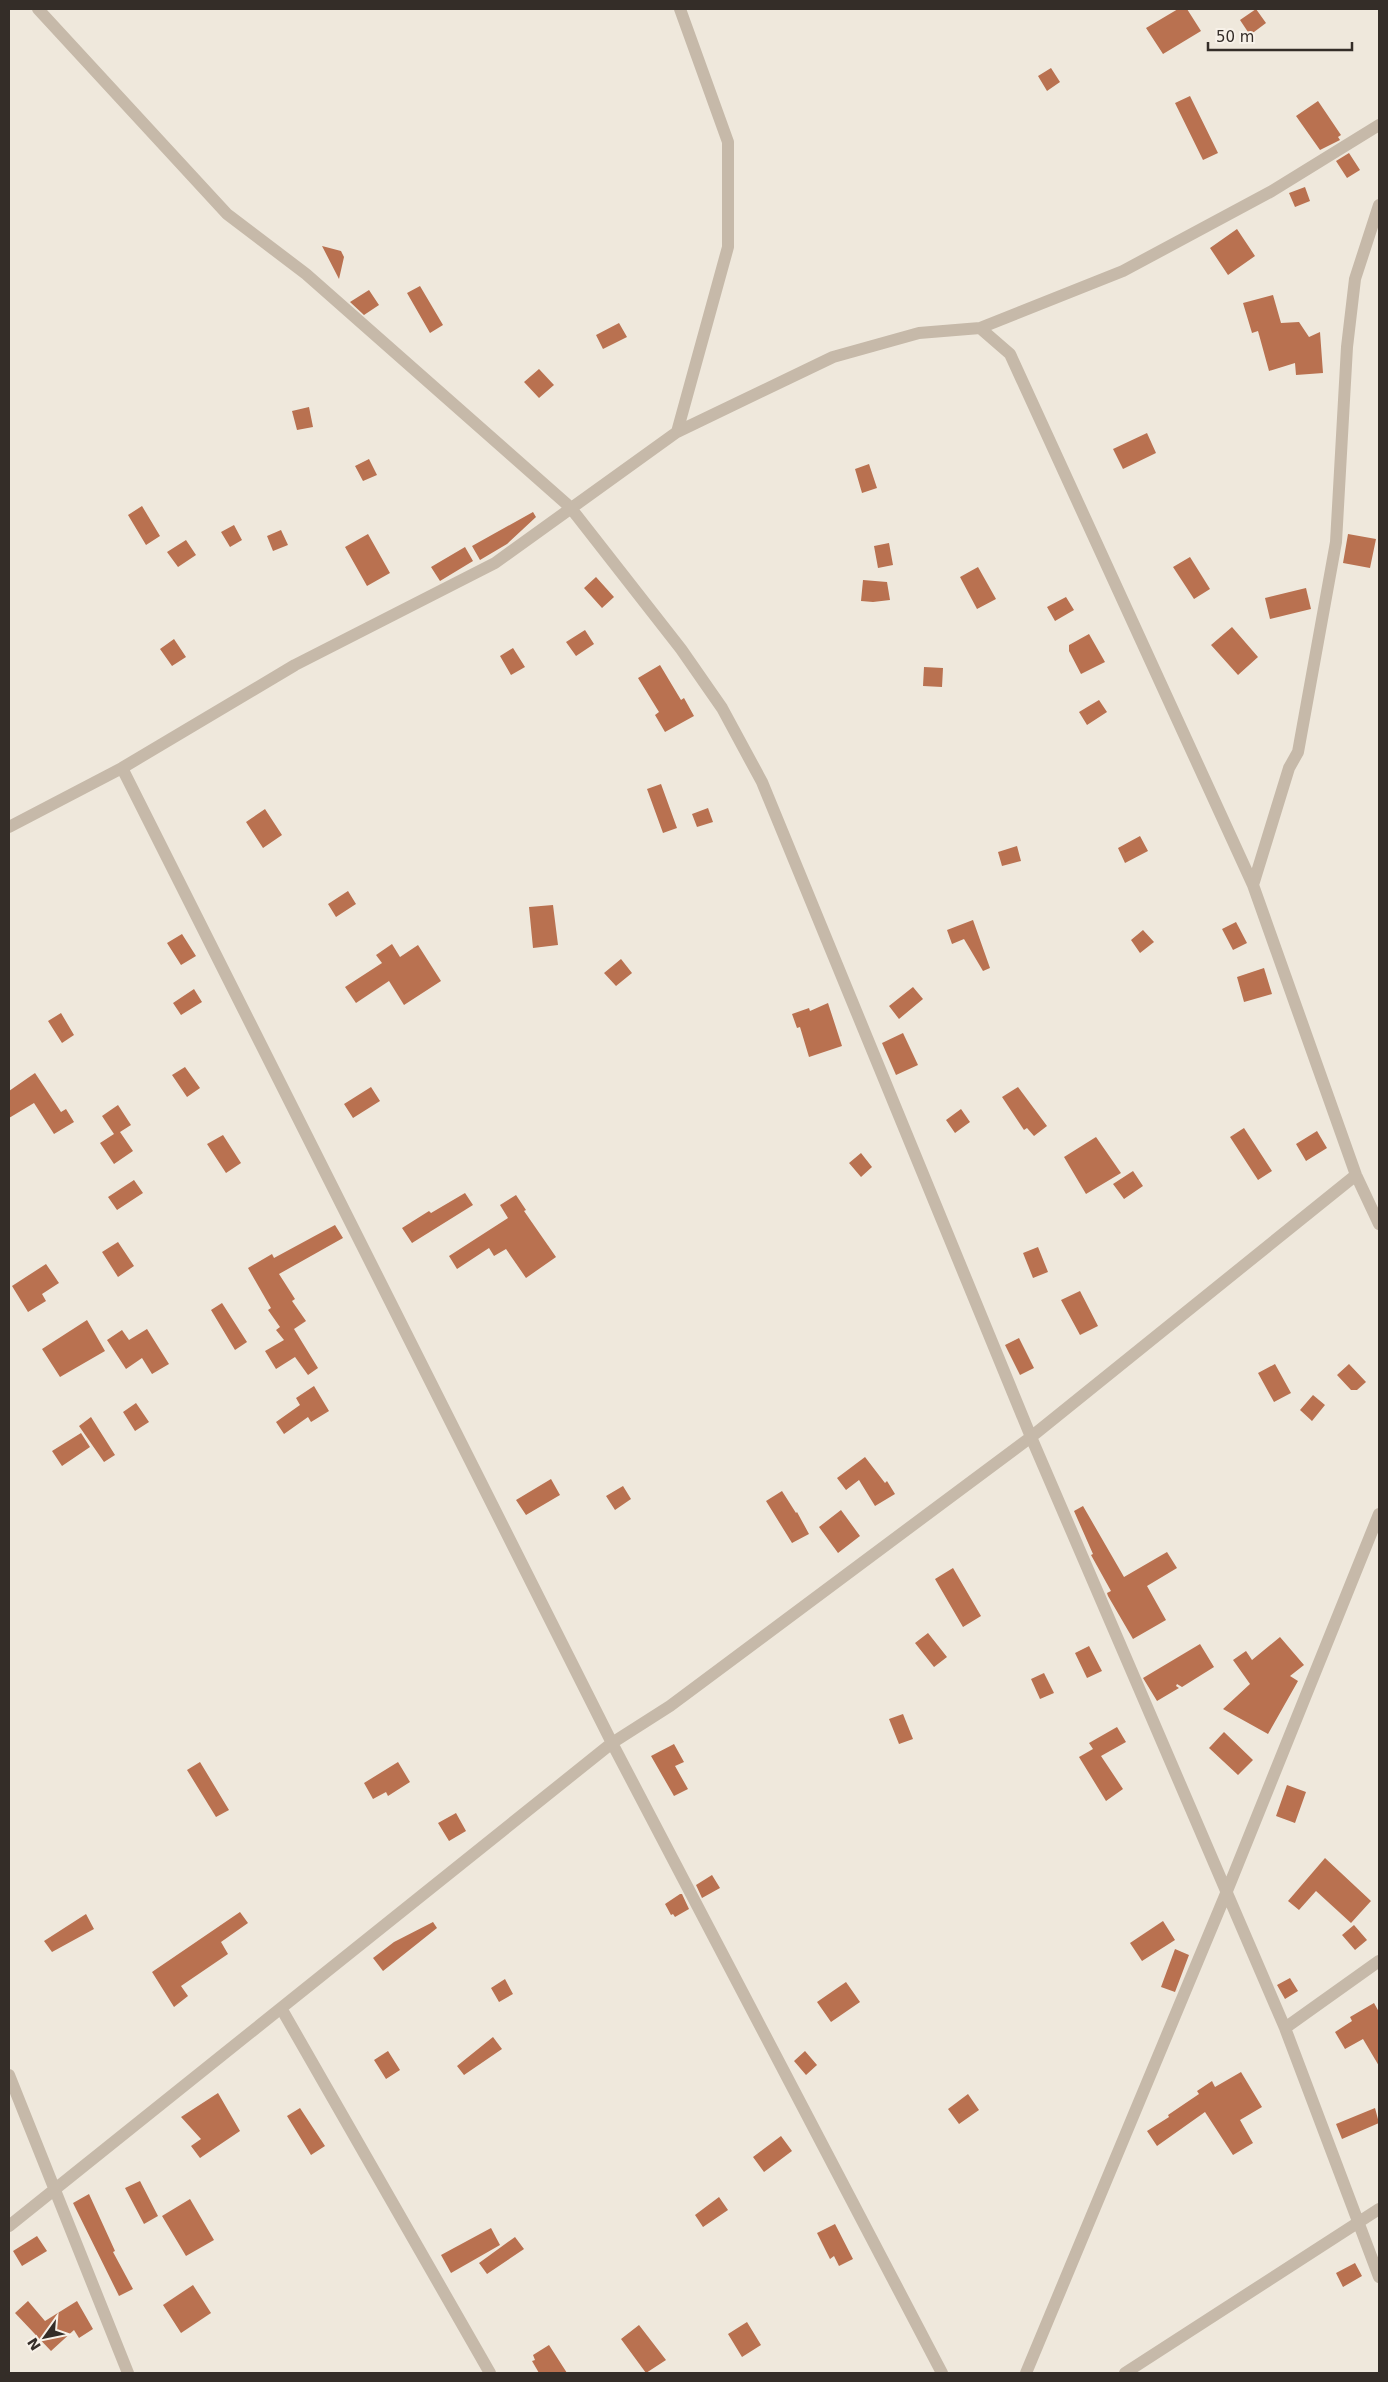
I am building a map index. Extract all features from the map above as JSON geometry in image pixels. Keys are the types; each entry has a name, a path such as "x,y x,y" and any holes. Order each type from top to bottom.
{"street":[{"path":"38,9 228,214 306,274 570,507 682,649 722,708 762,782 1031,1437 1285,2028 1379,2277"},
{"path":"677,432 728,247 728,142 680,9"},
{"path":"9,827 122,768 296,665 495,563 570,507 677,432 833,356 919,333 980,328 1123,271 1272,191 1379,124"},
{"path":"1253,885 1289,768 1298,752 1336,542 1348,347 1355,279 1379,205"},
{"path":"980,328 1010,354 1253,885 1356,1174 1379,1224"},
{"path":"122,768 612,1743 942,2373"},
{"path":"9,2226 612,1743 670,1706 1031,1437 1356,1174"},
{"path":"1026,2373 1227,1891 1379,1514"},
{"path":"1285,2028 1379,1961"},
{"path":"280,2008 490,2373"},
{"path":"9,2075 128,2373"},
{"path":"1125,2373 1379,2209"}],"building":[{"path":"1178,9 1187,9 1201,31 1163,54 1146,28"},
{"path":"1256,9 1266,23 1250,35 1240,20"},
{"path":"1051,68 1060,82 1047,91 1038,76"},
{"path":"1190,96 1218,153 1203,160 1175,103"},
{"path":"1318,101 1341,135 1338,137 1340,140 1320,150 1296,116"},
{"path":"1349,153 1360,170 1347,178 1336,161"},
{"path":"1305,187 1310,201 1295,207 1289,193"},
{"path":"1237,229 1255,256 1228,275 1210,248"},
{"path":"322,246 341,251 344,257 339,279"},
{"path":"420,286 443,325 430,333 407,293"},
{"path":"369,290 379,305 364,315 350,302"},
{"path":"1273,295 1281,323 1299,322 1309,337 1320,332 1323,373 1296,375 1295,363 1269,371 1258,331 1252,333 1243,303"},
{"path":"619,323 627,337 603,349 596,335"},
{"path":"539,369 554,385 539,398 524,382"},
{"path":"309,407 313,427 297,430 292,411"},
{"path":"1147,433 1156,453 1123,469 1113,449"},
{"path":"369,459 377,475 363,481 355,466"},
{"path":"869,464 877,488 862,493 855,469"},
{"path":"142,506 160,536 146,545 128,515"},
{"path":"533,512 536,517 507,544 480,560 472,546"},
{"path":"234,525 242,540 230,547 221,532"},
{"path":"281,530 288,545 273,551 267,536"},
{"path":"368,534 390,573 367,586 345,547"},
{"path":"1348,534 1376,539 1370,568 1343,563"},
{"path":"186,540 196,555 178,567 167,552"},
{"path":"889,543 893,565 878,568 874,546"},
{"path":"465,547 473,561 440,581 431,567"},
{"path":"1190,557 1210,589 1194,599 1173,567"},
{"path":"978,567 996,599 977,609 960,577"},
{"path":"596,577 614,597 602,608 584,588"},
{"path":"863,580 887,582 890,600 861,601"},
{"path":"1306,588 1311,609 1270,619 1265,598"},
{"path":"1066,597 1074,610 1055,621 1047,607"},
{"path":"1232,627 1258,657 1238,675 1211,645"},
{"path":"585,630 594,644 576,656 566,642"},
{"path":"1089,634 1105,662 1081,674 1069,651 1069,645"},
{"path":"174,639 186,657 172,666 160,649"},
{"path":"513,648 525,667 511,675 500,656"},
{"path":"660,665 681,700 684,698 694,716 665,732 655,715 659,712 638,678"},
{"path":"924,667 943,668 942,687 923,686"},
{"path":"1099,700 1107,712 1087,725 1079,712"},
{"path":"661,784 677,828 663,833 647,789"},
{"path":"708,808 713,822 697,827 692,814"},
{"path":"265,809 282,835 263,848 246,822"},
{"path":"1140,836 1148,851 1125,863 1118,848"},
{"path":"1017,846 1021,861 1002,866 998,852"},
{"path":"348,891 356,904 336,917 328,904"},
{"path":"553,905 558,945 533,948 529,907"},
{"path":"973,920 990,968 983,971 964,939 952,944 947,930"},
{"path":"1236,922 1247,943 1233,950 1222,929"},
{"path":"1143,930 1154,942 1140,953 1131,940"},
{"path":"182,934 196,956 181,965 167,943"},
{"path":"392,944 400,957 418,945 441,981 404,1005 389,981 356,1003 345,987 382,963 376,955"},
{"path":"621,959 632,973 616,986 604,973"},
{"path":"1264,968 1272,994 1244,1002 1237,977"},
{"path":"913,987 923,999 899,1019 889,1006"},
{"path":"194,989 202,1002 181,1015 173,1003"},
{"path":"828,1003 842,1046 809,1057 800,1027 797,1028 792,1014 809,1008 810,1011"},
{"path":"61,1013 74,1035 62,1043 48,1021"},
{"path":"903,1033 918,1065 896,1075 882,1043"},
{"path":"185,1067 200,1088 187,1097 172,1075"},
{"path":"35,1073 61,1112 66,1109 74,1122 54,1134 34,1103 9,1118 9,1091"},
{"path":"371,1087 380,1101 353,1118 344,1104"},
{"path":"1018,1087 1047,1126 1034,1136 1027,1128 1024,1130 1002,1097"},
{"path":"118,1105 131,1125 120,1132 133,1151 114,1164 100,1143 114,1134 102,1116"},
{"path":"961,1109 970,1122 955,1133 946,1120"},
{"path":"1244,1128 1272,1171 1258,1180 1230,1137"},
{"path":"1317,1131 1327,1148 1306,1161 1296,1144"},
{"path":"223,1135 241,1163 226,1173 207,1144"},
{"path":"1096,1137 1121,1173 1086,1194 1064,1157"},
{"path":"861,1153 872,1167 861,1177 849,1163"},
{"path":"1133,1171 1143,1186 1124,1199 1113,1184"},
{"path":"134,1180 143,1193 117,1210 108,1197"},
{"path":"465,1193 473,1205 412,1243 402,1228 429,1211 431,1213"},
{"path":"516,1195 526,1210 524,1211 556,1257 526,1278 506,1249 494,1256 489,1248 457,1269 449,1256 508,1218 500,1205"},
{"path":"335,1225 343,1238 279,1274 295,1299 292,1301 306,1321 294,1329 318,1368 308,1375 295,1357 276,1369 265,1351 284,1340 276,1330 280,1327 268,1310 271,1308 248,1268 272,1254 274,1258"},
{"path":"118,1242 134,1266 118,1277 102,1252"},
{"path":"1038,1247 1048,1272 1033,1278 1023,1253"},
{"path":"46,1264 59,1283 42,1294 46,1301 28,1312 12,1286"},
{"path":"1080,1291 1098,1326 1080,1335 1061,1300"},
{"path":"222,1303 247,1342 235,1350 211,1310"},
{"path":"87,1320 105,1351 60,1377 42,1349"},
{"path":"147,1329 169,1364 152,1374 142,1358 126,1369 107,1340 122,1330 129,1340"},
{"path":"1019,1338 1034,1368 1020,1375 1005,1345"},
{"path":"1275,1364 1291,1393 1274,1402 1258,1373"},
{"path":"1349,1364 1366,1382 1357,1390 1351,1390 1337,1375"},
{"path":"314,1386 329,1411 311,1422 308,1417 284,1434 276,1422 300,1405 296,1398"},
{"path":"1313,1395 1325,1405 1312,1421 1300,1410"},
{"path":"136,1403 149,1422 135,1431 123,1412"},
{"path":"91,1417 115,1455 104,1462 79,1426"},
{"path":"81,1433 90,1447 62,1466 52,1451"},
{"path":"865,1457 885,1483 887,1481 895,1494 875,1506 859,1480 846,1490 837,1478"},
{"path":"551,1479 560,1495 526,1515 516,1500"},
{"path":"623,1486 631,1499 615,1510 606,1496"},
{"path":"782,1491 797,1512 809,1534 792,1543 766,1501"},
{"path":"1083,1506 1124,1577 1167,1552 1177,1568 1147,1586 1166,1620 1133,1639 1108,1596 1107,1593 1111,1591 1091,1555 1093,1554 1074,1511"},
{"path":"841,1510 860,1536 838,1553 819,1527"},
{"path":"953,1568 981,1616 963,1627 935,1579"},
{"path":"928,1633 947,1657 934,1667 915,1643"},
{"path":"1280,1637 1304,1665 1290,1676 1298,1681 1268,1734 1223,1709 1250,1684 1233,1660 1246,1651 1252,1660"},
{"path":"1200,1644 1214,1667 1182,1687 1177,1684 1176,1686 1179,1688 1157,1701 1143,1678"},
{"path":"1089,1646 1102,1671 1087,1678 1075,1653"},
{"path":"1044,1673 1054,1693 1040,1699 1031,1679"},
{"path":"903,1714 913,1739 899,1744 889,1719"},
{"path":"1117,1727 1126,1742 1101,1756 1123,1789 1106,1801 1079,1757 1093,1749 1089,1743"},
{"path":"1224,1732 1253,1760 1238,1775 1209,1748"},
{"path":"674,1744 684,1762 675,1766 688,1789 674,1796 651,1756"},
{"path":"200,1762 229,1810 216,1817 187,1770"},
{"path":"398,1762 410,1782 388,1796 386,1792 373,1799 364,1783"},
{"path":"1287,1785 1306,1792 1295,1823 1276,1816"},
{"path":"456,1813 466,1831 449,1841 438,1823"},
{"path":"1325,1858 1371,1901 1351,1923 1316,1891 1299,1910 1288,1901"},
{"path":"712,1875 720,1888 702,1898 696,1885"},
{"path":"682,1894 689,1909 675,1917 673,1914 671,1915 665,1904"},
{"path":"240,1912 248,1923 221,1942 228,1954 181,1986 188,1996 174,2007 152,1972"},
{"path":"86,1914 94,1929 52,1952 44,1941"},
{"path":"1163,1921 1175,1940 1142,1961 1130,1943"},
{"path":"433,1922 437,1928 383,1971 373,1958 394,1942"},
{"path":"1354,1925 1367,1940 1355,1950 1342,1935"},
{"path":"1175,1949 1189,1955 1175,1992 1161,1987"},
{"path":"1290,1978 1298,1991 1285,1999 1277,1985"},
{"path":"505,1979 513,1994 499,2002 491,1988"},
{"path":"846,1982 860,2002 831,2022 817,2002"},
{"path":"1374,2003 1379,2012 1379,2066 1363,2039 1345,2049 1335,2032 1352,2021 1350,2017"},
{"path":"493,2037 502,2049 464,2075 457,2066"},
{"path":"388,2051 400,2070 386,2079 374,2060"},
{"path":"805,2051 817,2065 806,2075 794,2061"},
{"path":"1241,2072 1262,2107 1240,2120 1253,2143 1233,2155 1205,2112 1157,2146 1147,2131 1199,2094 1197,2091 1212,2081 1215,2087"},
{"path":"218,2093 240,2131 200,2158 191,2146 201,2139 181,2117"},
{"path":"968,2094 979,2110 959,2124 948,2109"},
{"path":"300,2108 325,2146 311,2155 287,2116"},
{"path":"1375,2108 1379,2123 1342,2139 1336,2124"},
{"path":"781,2136 792,2151 764,2172 753,2157"},
{"path":"140,2181 158,2216 144,2224 125,2188"},
{"path":"89,2194 115,2251 113,2252 133,2289 119,2296 73,2203"},
{"path":"719,2197 728,2210 703,2227 695,2215"},
{"path":"190,2199 214,2240 186,2256 162,2216"},
{"path":"835,2224 853,2259 839,2266 834,2256 830,2259 817,2233"},
{"path":"491,2228 500,2245 451,2273 441,2255"},
{"path":"37,2236 47,2251 22,2266 13,2251"},
{"path":"515,2237 524,2249 487,2274 479,2263"},
{"path":"1355,2263 1362,2276 1343,2287 1336,2273"},
{"path":"193,2285 211,2313 181,2333 163,2305"},
{"path":"28,2301 45,2321 77,2301 93,2329 79,2338 74,2330 51,2351 15,2313"},
{"path":"747,2322 761,2345 742,2357 728,2334"},
{"path":"639,2325 666,2360 646,2373 621,2339"},
{"path":"549,2345 567,2373 539,2373 532,2361 535,2360 533,2355"}]}
